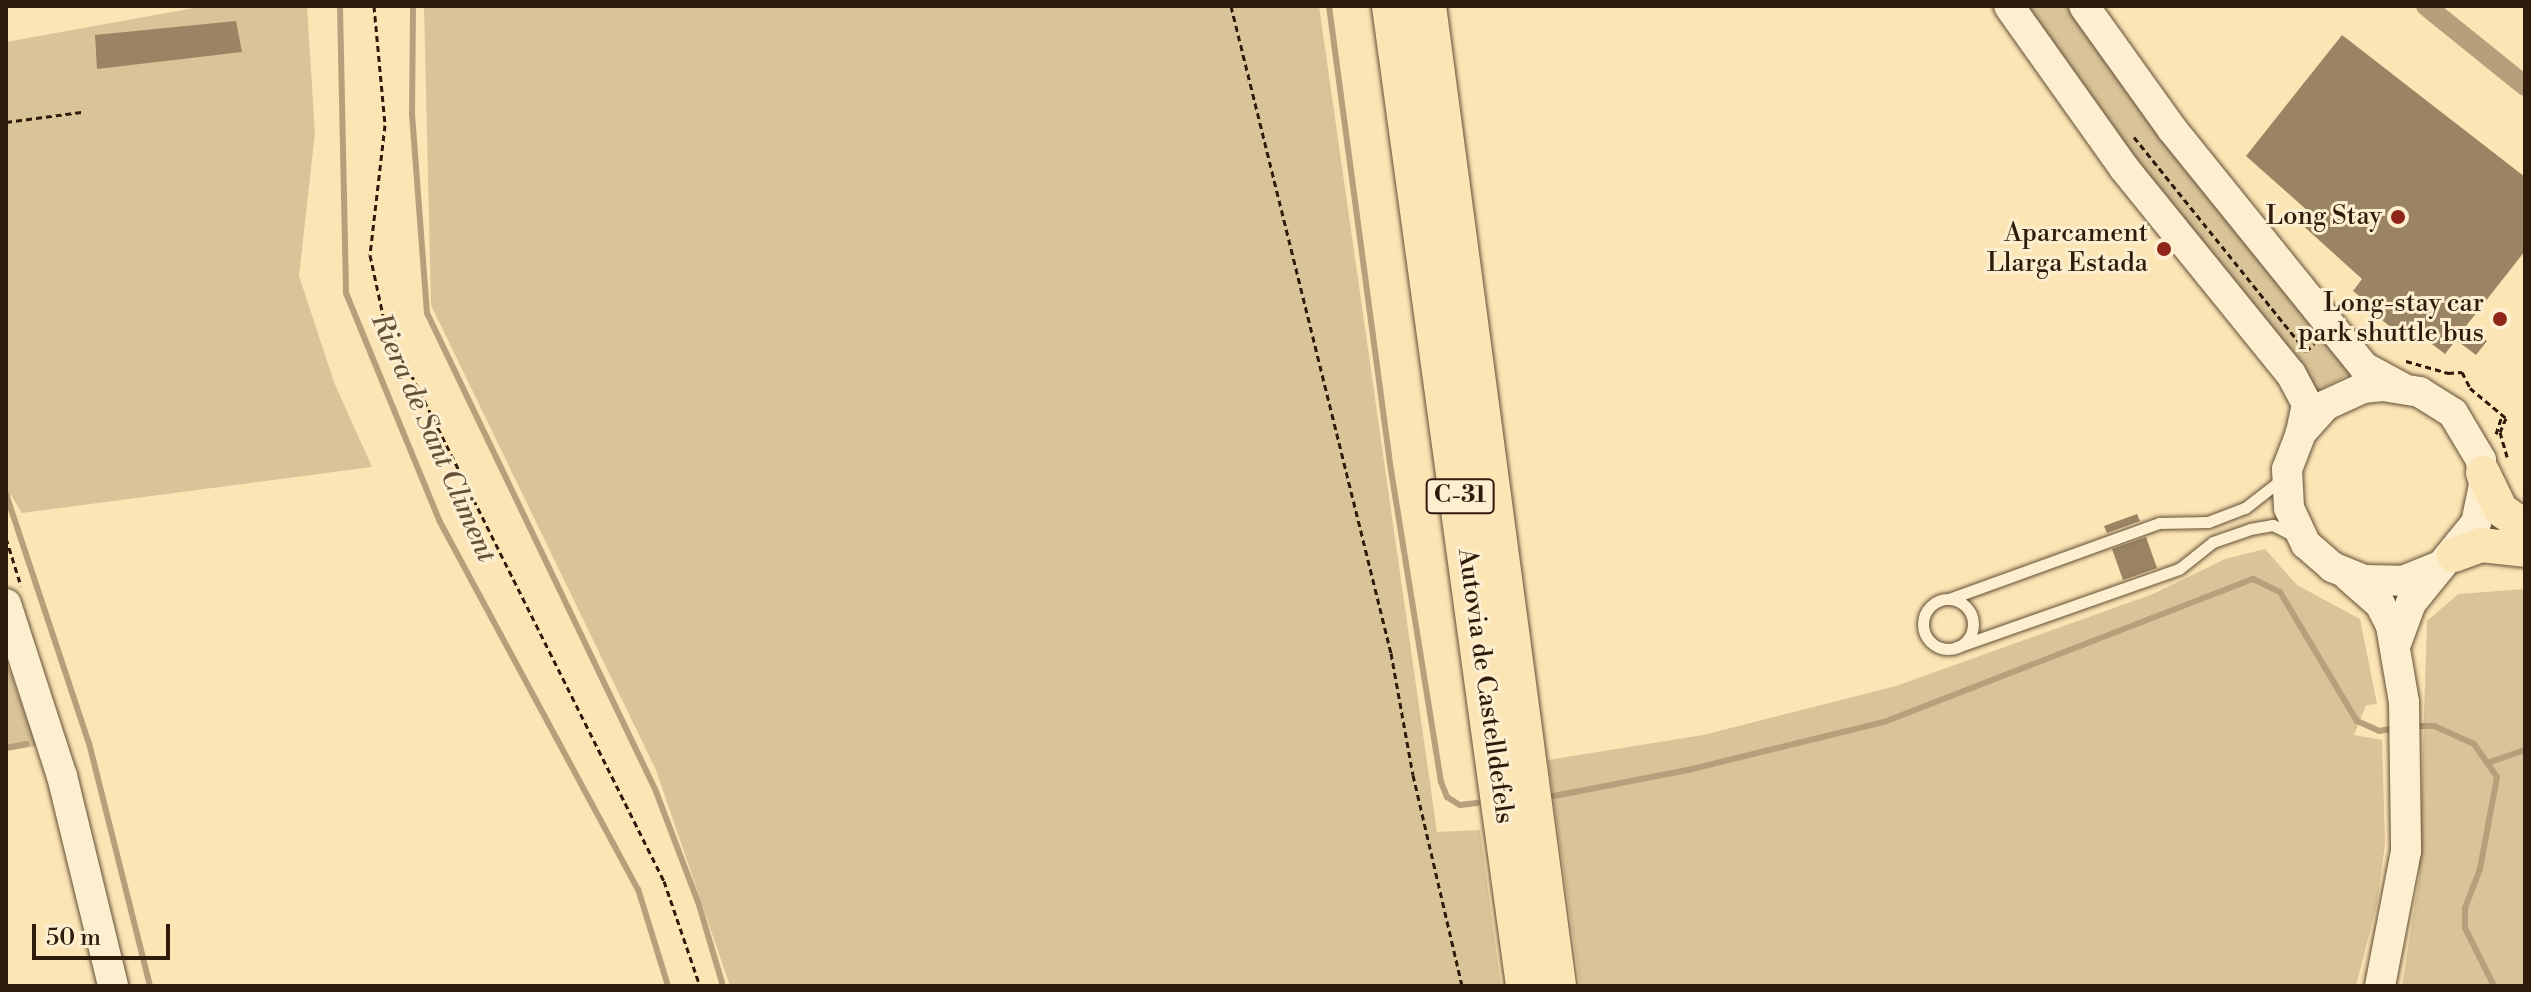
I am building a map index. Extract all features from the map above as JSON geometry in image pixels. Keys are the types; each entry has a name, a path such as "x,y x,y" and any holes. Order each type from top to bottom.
{"highway":[{"name":"Autovia de Castelldefels","path":"1418,9 1526,986"},
{"name":"Autovia de Castelldefels","path":"1418,9 1556,986"}],"main road":[{"path":"2496,470 2501,510 2525,527"},
{"path":"2446,561 2481,545 2525,550"}],"street":[{"path":"2009,6 2124,168 2291,374 2307,404 2301,433 2287,469 2289,508 2306,544 2380,604 2397,641 2408,760 2401,893 2380,986"},
{"path":"2084,6 2172,129 2364,367 2399,373 2453,413 2496,470 2476,523 2411,603 2397,641"},
{"path":"2301,433 2320,410 2345,394 2382,386 2399,373"},
{"path":"2346,575 2403,581 2446,561"},
{"path":"6,604 62,776 113,986"}],"lane":[{"path":"2287,469 2272,492 2250,506 2208,522 2159,523 1949,599 1931,606 1924,627 1937,645 1957,647 2179,569 2213,542 2258,527 2281,527 2306,544"},
{"path":"1949,599 1966,607 1972,620 1970,635 1957,647"}],"path":[{"path":"374,6 385,125 370,255 384,320 664,881 700,986"},
{"path":"1231,6 1391,653 1413,775 1462,986"},
{"path":"6,122 81,112"},
{"path":"2129,131 2306,351 2323,337"},
{"path":"2399,373 2462,372 2470,388 2506,418 2500,432 2496,470"}],"shaded area":[{"path":"205,6 307,6 315,133 299,276 334,382 372,467 22,513 11,495 6,498 6,42"},
{"path":"424,6 1319,6 1437,832 1480,830 1501,986 730,986 656,770 431,305"},
{"path":"2022,6 2071,6 2353,372 2316,392 2145,180"},
{"path":"2265,549 2297,585 2360,619 2377,704 2366,705 2354,735 2382,740 2385,844 2377,904 2356,986 1580,986 1548,760 1703,735 1896,686 2153,594 2225,559"},
{"path":"2525,589 2525,986 2402,986 2419,877 2427,621 2458,594"},
{"path":"6,660 36,746 6,751"}],"building":[{"path":"236,21 242,52 97,69 95,35"},
{"path":"2342,35 2525,177 2525,251 2466,326 2487,341 2476,355 2456,340 2445,354 2411,328 2403,337 2382,320 2385,316 2353,291 2362,279 2299,222 2308,211 2246,156"},
{"path":"2137,514 2140,521 2107,533 2104,526"},
{"path":"2146,537 2157,568 2123,580 2112,549"}],"waterway":[{"name":"Riera de Sant Climent","path":"340,6 346,293 440,522 638,889 668,986"},
{"path":"413,6 412,114 427,313 655,789 699,905 723,986"},
{"path":"1329,6 1391,470 1441,782 1447,797 1460,805 1477,803"},
{"path":"2426,6 2525,86"},
{"path":"6,494 89,743 150,986"},
{"path":"1554,796 1688,770 1884,722 2253,579 2280,592 2357,721 2379,731 2396,728"},
{"path":"2415,726 2434,726 2474,744 2497,777 2480,869 2465,908 2465,928 2494,986"},
{"path":"6,748 27,744"},
{"path":"2490,762 2525,750"}],"place":[{"name":"Long Stay","path":"2398,217"},
{"name":"Aparcament Llarga Estada","path":"2164,249"},
{"name":"Long-stay car park shuttle bus","path":"2500,319"}]}
